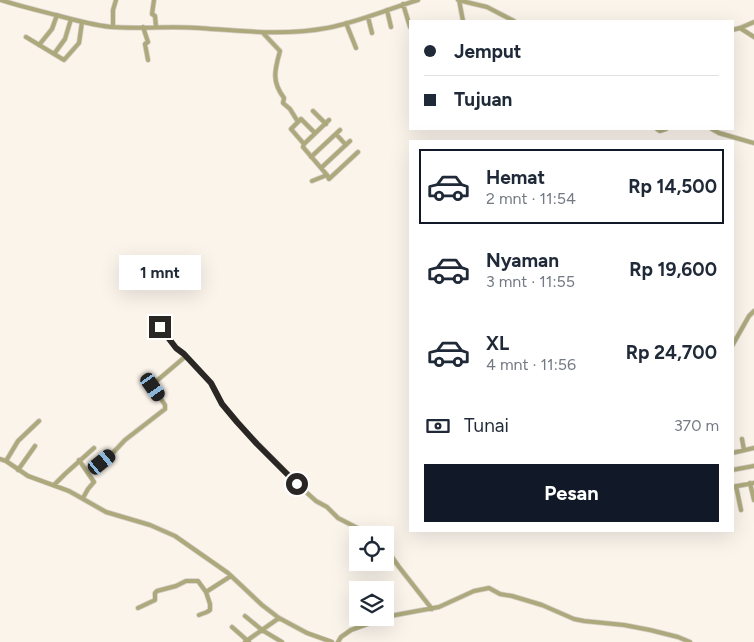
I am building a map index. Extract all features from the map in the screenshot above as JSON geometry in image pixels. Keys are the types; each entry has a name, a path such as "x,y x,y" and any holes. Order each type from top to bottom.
{"street":[{"path":"1,0 82,22 112,27 192,28 263,33 328,28 418,0"},
{"path":"112,27 113,10 116,0"},
{"path":"154,0 152,14 154,15 156,27"},
{"path":"463,20 458,0 487,7 512,20"},
{"path":"403,4 409,24"},
{"path":"387,10 391,27"},
{"path":"39,45 52,29 57,15"},
{"path":"368,17 372,33"},
{"path":"54,54 65,39 71,19"},
{"path":"26,37 64,60 76,47 80,39 82,22"},
{"path":"734,30 754,22"},
{"path":"346,23 356,48"},
{"path":"142,27 148,42 145,44 148,60"},
{"path":"740,28 754,36"},
{"path":"263,33 280,50 274,72 278,90 284,98 283,103 290,109 298,122"},
{"path":"313,111 328,122 302,147 329,179 358,152"},
{"path":"304,144 291,129 302,118 315,133"},
{"path":"311,157 340,130"},
{"path":"714,130 754,143"},
{"path":"336,134 346,145"},
{"path":"321,168 350,141"},
{"path":"312,181 327,175"},
{"path":"734,342 749,316 754,311"},
{"path":"160,327 176,348 211,383 222,404 249,435 316,501 338,518 354,526"},
{"path":"102,462 125,440 165,408 153,384 186,356"},
{"path":"6,461 18,441 38,421"},
{"path":"742,439 744,450"},
{"path":"18,470 35,446"},
{"path":"54,485 94,448"},
{"path":"734,452 754,448"},
{"path":"0,459 28,476 83,498 106,512 150,525 176,536 231,576 279,618 307,633 332,642"},
{"path":"79,460 94,482 83,498"},
{"path":"734,469 754,466"},
{"path":"741,510 734,486 752,483 754,500"},
{"path":"394,560 432,609"},
{"path":"206,592 231,576"},
{"path":"138,608 155,600 155,593 157,591 176,586 186,580 198,580 206,592 210,604 210,610 199,615"},
{"path":"338,642 341,637 351,630 390,616 432,609 474,591 489,588 500,594 542,605 574,619 650,630 690,642"},
{"path":"245,616 262,630 282,642"},
{"path":"232,627 247,642 279,618"}],"route":[{"path":"160,327 176,348 211,383 222,404 237,422 297,484"}]}
